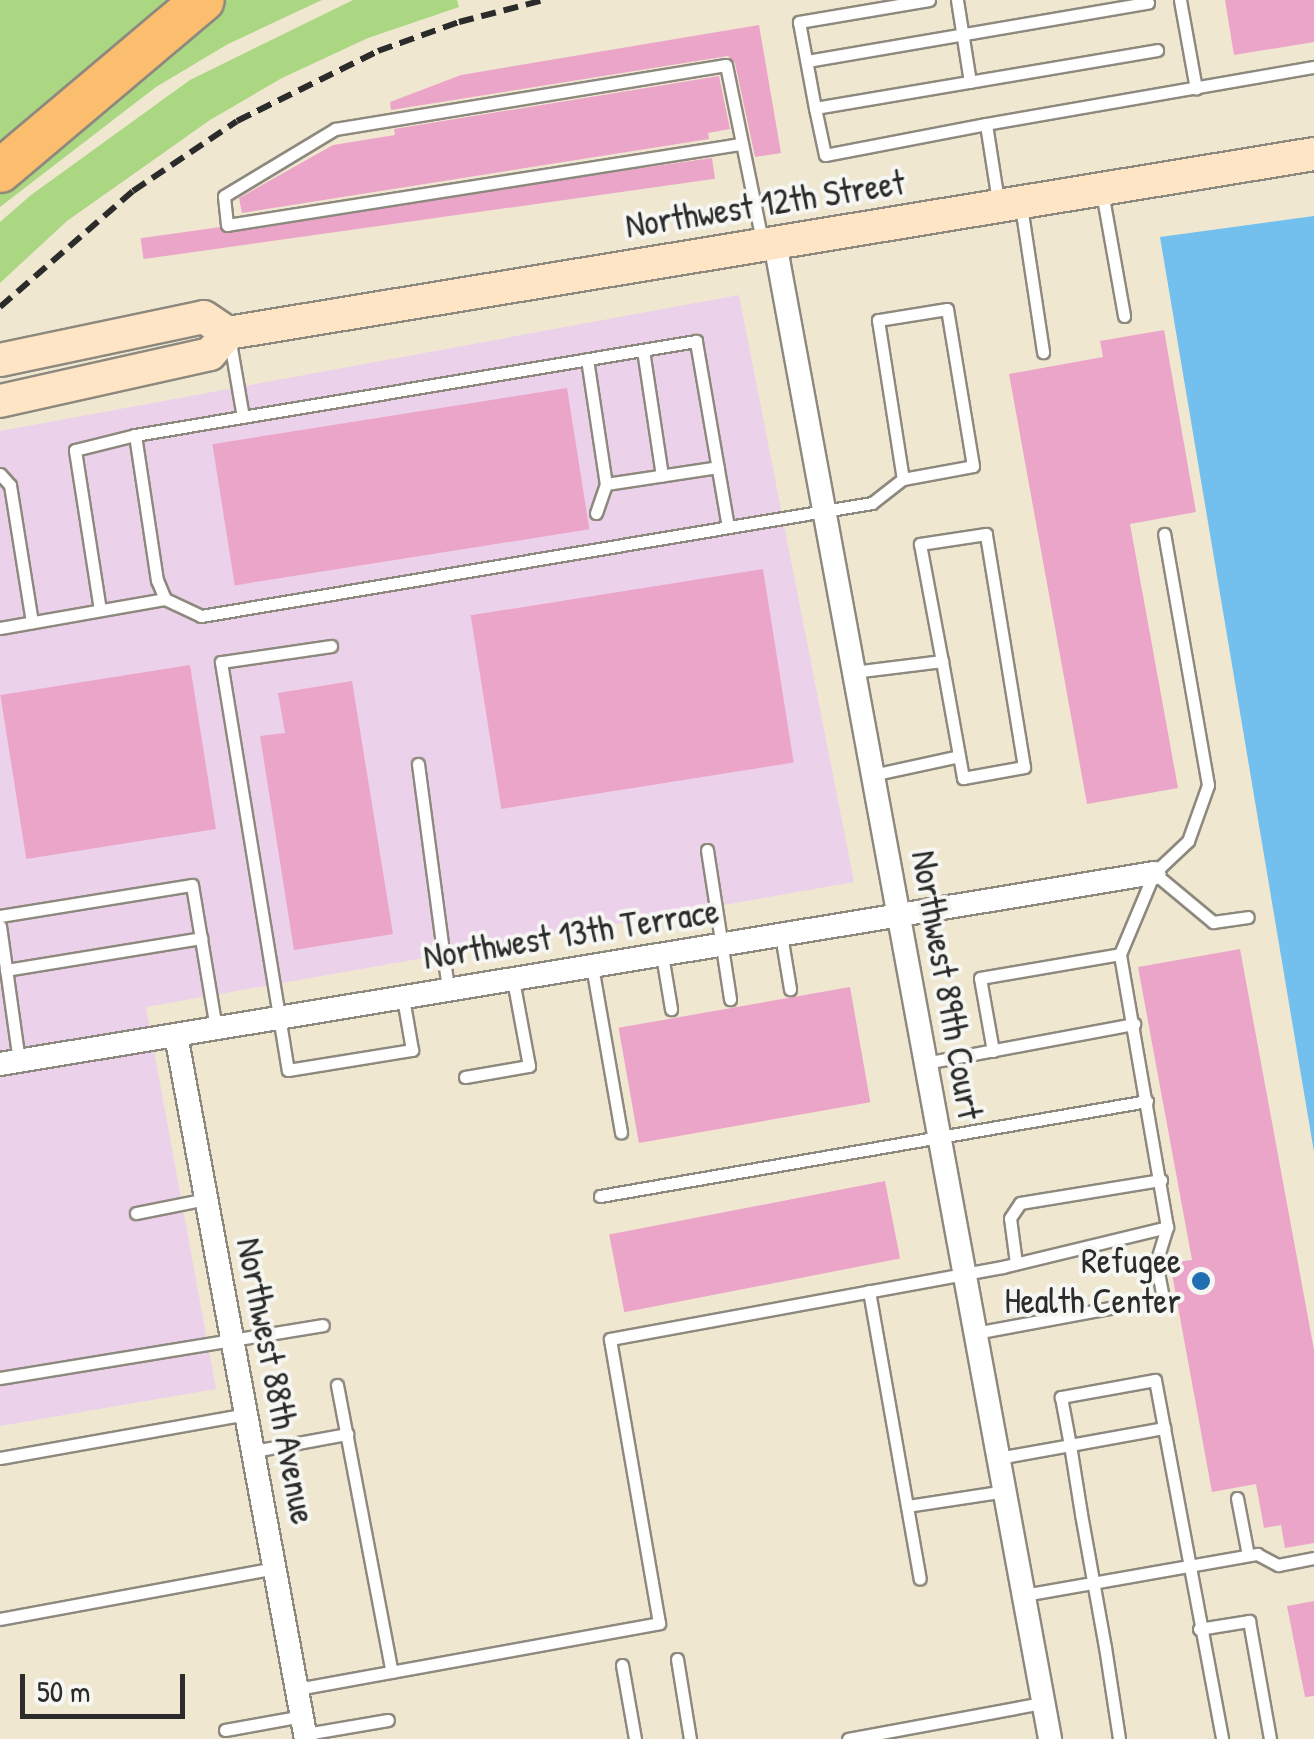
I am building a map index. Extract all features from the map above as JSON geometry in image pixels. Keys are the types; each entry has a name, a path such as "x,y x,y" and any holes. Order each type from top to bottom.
{"highway":[{"path":"0,170 203,0"}],"main road":[{"name":"Northwest 12th Street","path":"0,401 210,354 228,333 1314,154"},
{"name":"Northwest 12th Street","path":"0,360 204,317 228,333"}],"street":[{"name":"Northwest 89th Court","path":"769,244 824,511 1050,1739"},
{"name":"Northwest 13th Terrace","path":"10,1062 1154,873"},
{"name":"Northwest 88th Avenue","path":"176,1036 305,1730"}],"lane":[{"path":"929,0 799,22 825,155 1314,68"},
{"path":"957,0 970,82"},
{"path":"1180,0 1196,89"},
{"path":"806,61 1148,3"},
{"path":"815,108 1157,50"},
{"path":"740,144 226,225 224,196 335,129 726,65 740,144 769,244"},
{"path":"986,124 1044,352"},
{"path":"1102,188 1124,316"},
{"path":"0,628 164,600 201,616 872,504 904,479 973,466 947,309 878,320 904,479"},
{"path":"228,333 243,417"},
{"path":"100,610 75,450 243,417 696,341 728,527"},
{"path":"643,350 662,476"},
{"path":"587,360 606,484 596,514"},
{"path":"135,436 157,580 164,600"},
{"path":"606,484 718,467"},
{"path":"0,474 10,485 32,622"},
{"path":"986,534 1024,767 964,778 942,661 920,544 986,534"},
{"path":"975,1333 1162,1298 1156,1264 1167,1227 1120,954 1154,873 1188,841 1208,785 1164,534"},
{"path":"330,646 221,662 288,1070 412,1050 404,998"},
{"path":"853,672 942,661"},
{"path":"872,775 960,756"},
{"path":"418,764 448,990"},
{"path":"706,850 730,1000"},
{"path":"1154,873 1212,922 1248,917"},
{"path":"0,916 192,885 216,1029"},
{"path":"0,926 10,1062"},
{"path":"781,935 790,989"},
{"path":"6,970 201,938"},
{"path":"993,1051 980,978 1120,954"},
{"path":"662,955 670,1009"},
{"path":"592,966 621,1132"},
{"path":"465,1077 529,1066 513,980"},
{"path":"926,1063 1134,1024"},
{"path":"600,1196 1148,1101"},
{"path":"1016,1263 1010,1218 1020,1204 1161,1180"},
{"path":"136,1213 207,1199"},
{"path":"297,1689 659,1623 610,1339 964,1274 1167,1227"},
{"path":"869,1291 920,1579"},
{"path":"0,1378 323,1325"},
{"path":"1119,1739 1061,1396 1156,1380 1187,1566 1222,1739"},
{"path":"337,1386 392,1672"},
{"path":"0,1458 246,1414"},
{"path":"998,1458 1164,1428"},
{"path":"254,1451 346,1434"},
{"path":"907,1506 1005,1491"},
{"path":"1237,1498 1248,1555"},
{"path":"1024,1595 1248,1555 1257,1554 1278,1564 1314,1558"},
{"path":"0,1619 275,1568"},
{"path":"1199,1629 1250,1621 1270,1739"},
{"path":"676,1659 690,1739"},
{"path":"622,1665 634,1739"},
{"path":"850,1739 1044,1703"},
{"path":"225,1730 305,1730 388,1720"}],"shaded area":[{"path":"739,295 854,882 146,1007 216,1389 0,1426 0,431"}],"green space":[{"path":"0,0 190,0 0,159"},
{"path":"226,0 322,0 228,44 156,87 0,207 0,189"},
{"path":"353,0 457,0 459,7 368,38 282,78 210,120 67,221 0,283 0,222 31,195 190,80"}],"water":[{"path":"1314,216 1314,1152 1160,237"}],"building":[{"path":"1225,0 1314,0 1314,42 1234,55"},
{"path":"759,25 781,153 755,157 735,63 728,56 391,110 390,102 461,75"},
{"path":"719,76 730,129 708,133 709,139 242,213 239,198 333,145 395,135 394,129"},
{"path":"712,158 715,179 144,259 141,238"},
{"path":"1164,330 1196,512 1130,524 1178,788 1087,804 1009,374 1103,357 1100,341"},
{"path":"567,388 589,529 235,585 212,444"},
{"path":"763,569 794,763 501,809 471,615"},
{"path":"190,665 216,829 26,859 0,695"},
{"path":"352,681 393,934 294,950 260,736 285,733 278,693"},
{"path":"1240,949 1314,1350 1314,1543 1285,1548 1281,1525 1264,1528 1256,1484 1212,1492 1170,1263 1192,1260 1138,967"},
{"path":"850,987 870,1102 639,1143 619,1028"},
{"path":"885,1181 900,1259 624,1312 609,1235"},
{"path":"1314,1601 1314,1696 1305,1697 1287,1606"}],"railway":[{"path":"0,307 133,191 237,121 378,51 459,22 544,0"}],"place":[{"name":"Refugee Health Center","path":"1201,1281"}]}
